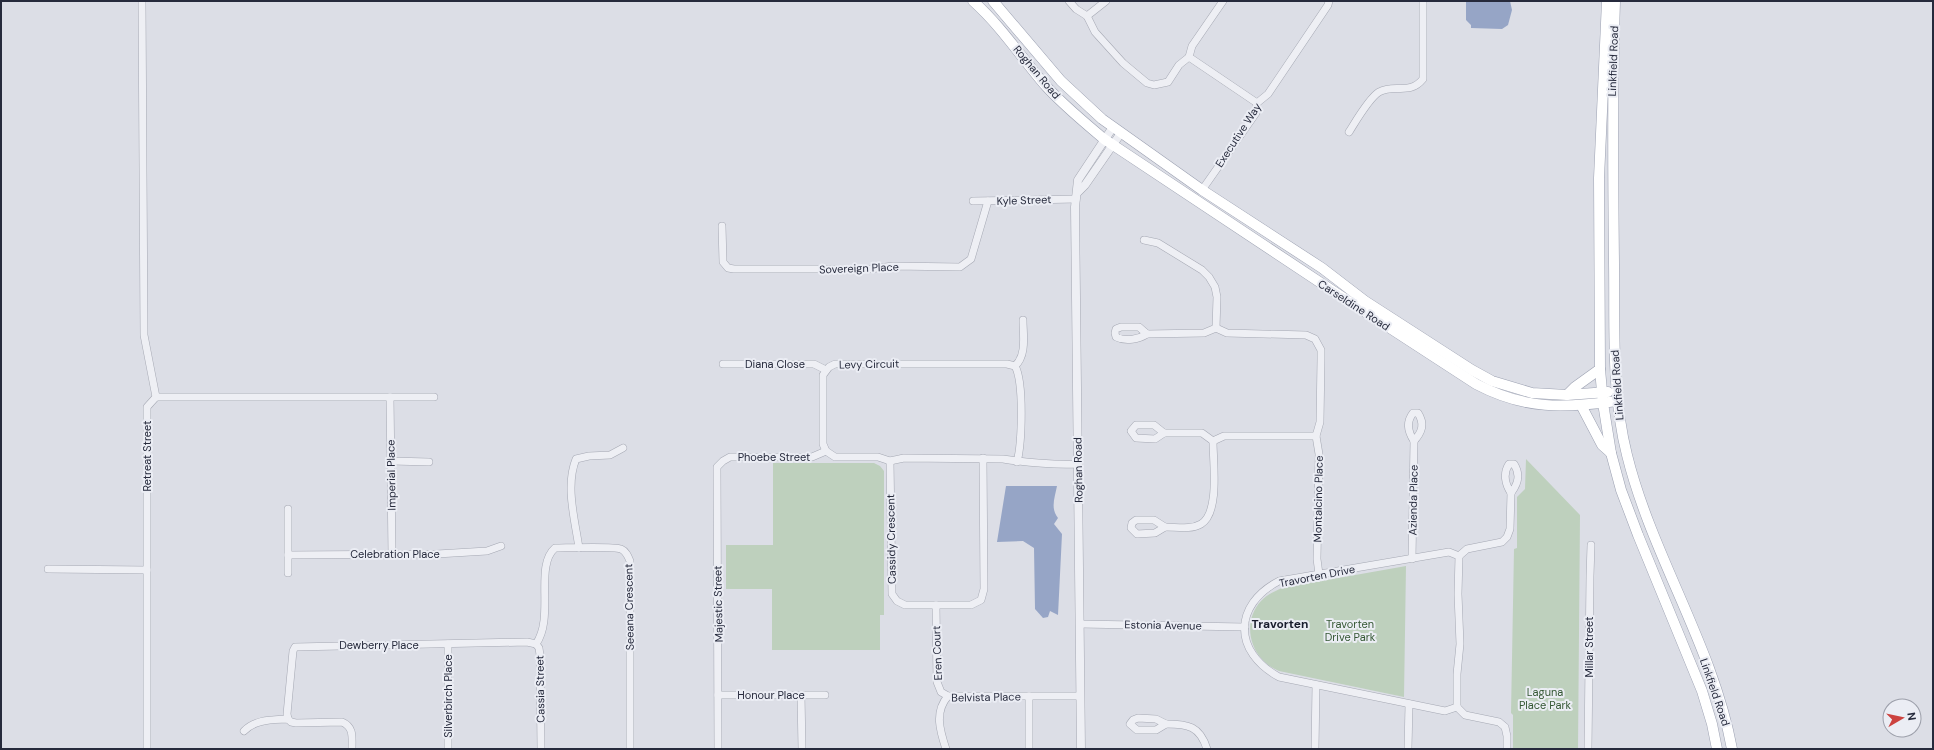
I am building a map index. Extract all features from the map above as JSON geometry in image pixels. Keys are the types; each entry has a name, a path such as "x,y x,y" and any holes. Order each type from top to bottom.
{"main road":[{"name":"Roghan Road","path":"973,1 1001,30 1046,86 1108,142"},
{"name":"Roghan Road","path":"993,1 1067,87 1117,130"},
{"name":"Linkfield Road","path":"1607,1 1599,142 1600,369 1603,403 1611,453 1629,513 1702,691 1712,724 1717,749"},
{"name":"Linkfield Road","path":"1615,1 1612,131 1617,396 1626,455 1642,506 1713,681 1726,721 1732,749"},
{"name":"Carseldine Road","path":"1117,130 1202,190 1322,268 1365,301 1482,376 1523,391 1550,395 1602,392 1617,396"},
{"name":"Carseldine Road","path":"1108,142 1476,384 1501,396 1527,403 1554,406 1603,403 1617,396"},
{"path":"1567,395 1574,387 1600,369"},
{"path":"1581,405 1602,445 1611,453"}],"street":[{"path":"1069,1 1076,9 1087,16 1095,32 1123,63 1147,82 1154,85 1168,82 1179,65 1188,57 1192,46 1223,1"},
{"path":"1087,16 1106,1"},
{"name":"Executive Way","path":"1202,190 1256,113 1257,103 1268,94 1328,6 1329,1"},
{"path":"1349,132 1375,94 1389,89 1411,88 1417,86 1423,79 1423,1"},
{"path":"142,2 144,334 156,397 434,397"},
{"path":"1188,57 1257,103"},
{"name":"Roghan Road","path":"1081,749 1075,320 1077,196 1078,180 1117,130"},
{"name":"Kyle Street","path":"973,201 1077,196"},
{"name":"Sovereign Place","path":"722,226 723,262 728,268 870,269 893,266 960,267 970,259 988,201"},
{"path":"1144,240 1158,242 1202,270 1209,277 1215,287 1217,297 1216,328"},
{"path":"1017,462 1020,449 1020,378 1015,366 1021,361 1023,354 1022,320"},
{"path":"1147,334 1204,333 1216,328"},
{"path":"1213,442 1224,436 1316,436 1320,422 1321,350 1315,339 1306,334 1227,334 1216,328"},
{"name":"Diana Close","path":"723,364 814,364 826,370"},
{"name":"Levy Circuit","path":"826,451 823,444 822,378 826,370 835,364 1007,364 1015,366"},
{"name":"Retreat Street","path":"148,749 146,407 156,397"},
{"name":"Imperial Place","path":"390,397 392,554"},
{"path":"1164,433 1202,433 1213,442 1214,506 1208,518 1201,524 1191,528 1165,527"},
{"name":"Montalcino Place","path":"1316,436 1320,454 1317,559 1319,574"},
{"name":"Azienda Place","path":"1412,559 1414,441"},
{"path":"579,548 571,483 572,467 576,459 589,456 610,455 623,448"},
{"path":"826,451 835,457 874,457 890,461 904,458 983,458 1003,459 1039,465 1078,464"},
{"name":"Phoebe Street","path":"723,461 730,457 812,457 826,451"},
{"name":"Cassidy Crescent","path":"890,461 892,594 897,601 905,605 971,605 977,603 983,595 983,458"},
{"path":"392,461 429,462"},
{"name":"Majestic Street","path":"718,749 716,478 718,467 723,461"},
{"path":"1507,749 1505,727 1499,722 1465,715 1457,707 1456,674 1460,644 1458,594 1459,556 1467,549 1502,542 1508,538 1510,529 1511,492"},
{"path":"288,509 288,573"},
{"name":"Millar Street","path":"1588,749 1590,576 1592,545"},
{"name":"Celebration Place","path":"288,555 437,554 487,551 501,546"},
{"name":"Seeana Crescent","path":"546,560 555,548 620,548 627,554 630,561 630,749"},
{"name":"Travorten Drive","path":"1457,707 1445,711 1279,677 1265,669 1250,651 1245,627 1245,618 1257,597 1266,588 1280,581 1449,552 1459,556"},
{"name":"Cassia Street","path":"541,749 540,655 539,648 536,644 542,633 545,620 546,560"},
{"path":"48,569 147,570"},
{"name":"Eren Court","path":"936,605 937,682 941,692 948,696"},
{"name":"Estonia Avenue","path":"1080,624 1245,627"},
{"name":"Dewberry Place","path":"288,719 287,714 293,651 295,647 527,642 536,644"},
{"name":"Silverbirch Place","path":"448,644 448,749"},
{"path":"1315,749 1316,685"},
{"name":"Honour Place","path":"718,695 825,695"},
{"path":"801,695 802,749"},
{"name":"Belvista Place","path":"946,749 940,727 939,711 942,702 948,696 1080,696"},
{"path":"1029,696 1029,749"},
{"path":"1408,749 1409,704"},
{"path":"244,731 250,724 288,719 291,722 296,723 342,722 348,724 352,730 352,749"},
{"path":"1166,724 1182,724 1191,727 1199,732 1204,739 1207,749"}],"green space":[{"name":"Laguna Place Park","path":"1526,459 1580,515 1578,749 1513,749 1513,715 1511,713 1514,549 1517,548 1517,497 1525,489"},
{"path":"773,463 874,463 880,466 884,471 884,615 880,615 880,650 772,650 772,589 726,589 726,545 773,545"},
{"name":"Travorten Drive Park","path":"1406,566 1404,697 1279,671 1267,664 1256,652 1250,630 1253,614 1256,607 1271,593 1282,588"}],"water":[{"path":"1466,1 1510,1 1512,10 1508,25 1502,29 1471,28 1471,25 1466,20"},
{"path":"1006,486 1057,486 1054,498 1054,510 1058,518 1054,524 1062,534 1058,615 1050,611 1048,617 1043,618 1035,609 1034,548 1023,541 997,542"}],"district":[{"name":"Travorten","path":"1280,624"}]}
